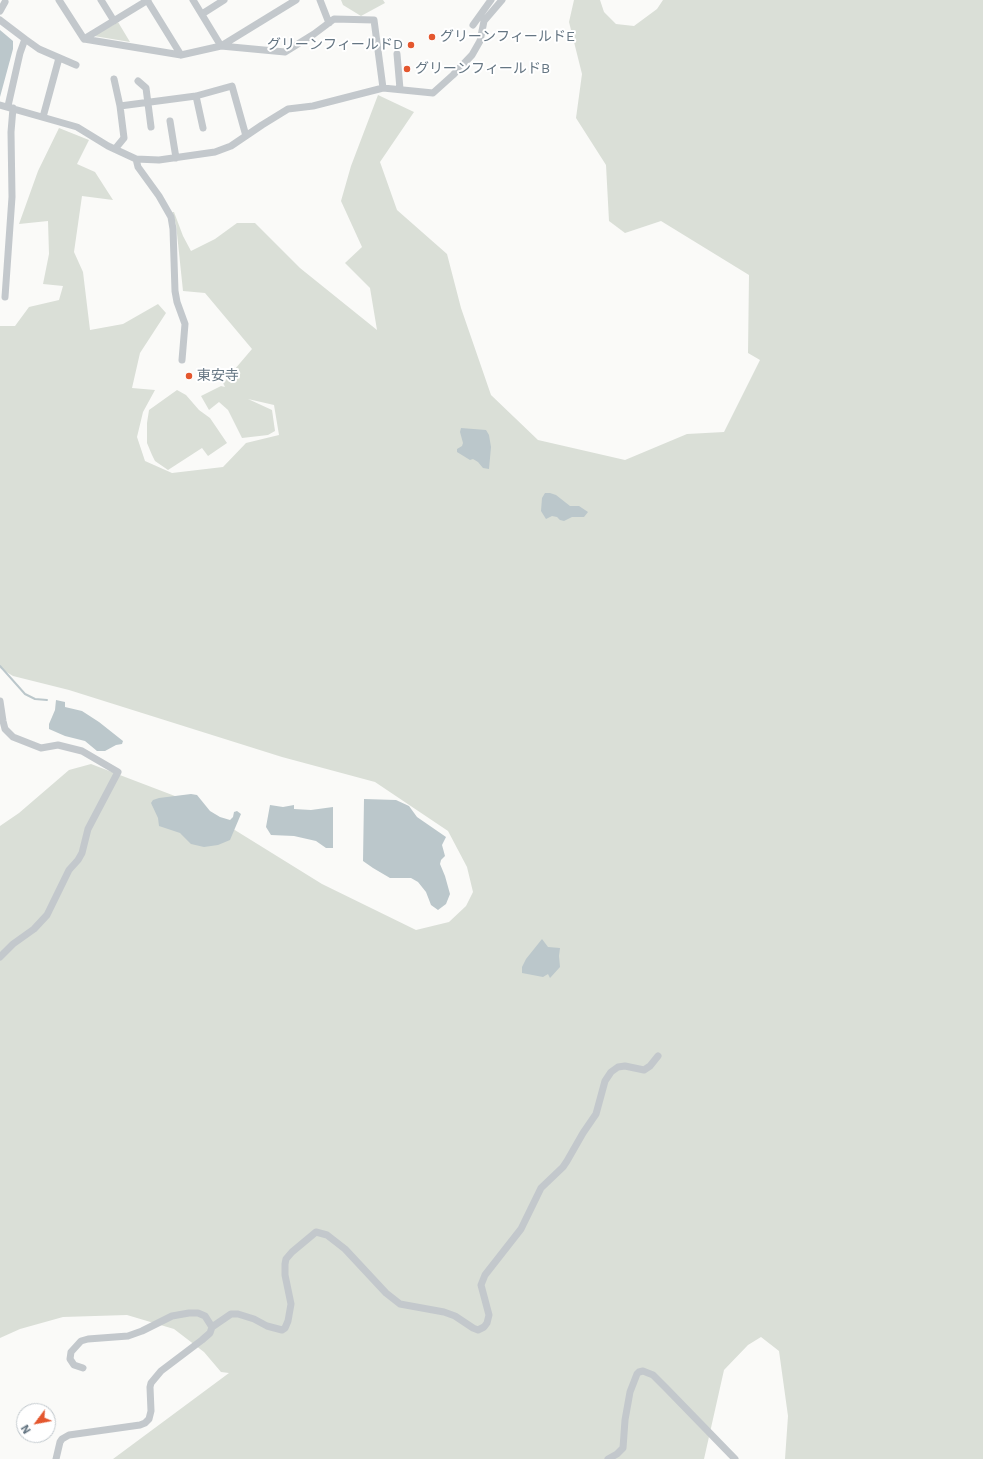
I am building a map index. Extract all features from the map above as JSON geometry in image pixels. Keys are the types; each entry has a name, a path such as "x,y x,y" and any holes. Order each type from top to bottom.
{"street":[{"path":"59,0 84,39 181,55 221,46 285,52 334,19 374,20 383,88"},
{"path":"101,0 114,21"},
{"path":"84,39 148,0 181,55"},
{"path":"193,0 221,46"},
{"path":"202,14 224,0"},
{"path":"221,46 296,0"},
{"path":"320,0 329,23"},
{"path":"473,25 491,0"},
{"path":"7,106 77,127 115,149 136,159 160,160 215,152 231,146 288,109 313,106 383,88 433,93 472,55 480,41 484,21 502,0"},
{"path":"0,11 5,2"},
{"path":"0,20 39,48 76,65"},
{"path":"6,297 12,198 11,132 7,106 25,39"},
{"path":"397,54 400,89"},
{"path":"43,117 59,58"},
{"path":"114,79 120,106 124,138 115,149"},
{"path":"138,81 146,88 151,127"},
{"path":"120,106 196,96 232,86 246,136"},
{"path":"196,96 203,128"},
{"path":"170,121 176,158"},
{"path":"136,159 138,167 159,196 171,217 173,229 175,291 177,302 185,324 182,360"},
{"path":"0,700 5,729 13,737 42,748 58,745 82,751 118,772 88,829 82,853 69,870 47,915 34,929 13,944 0,956"},
{"path":"56,1459 62,1438 69,1435 145,1423 149,1419 150,1415 151,1383 170,1363 202,1340 210,1333 212,1327 231,1314 238,1314 267,1326 282,1330 285,1328 288,1321 291,1304 285,1275 286,1259 316,1232 327,1235 345,1249 386,1293 400,1304 444,1312 455,1316 478,1330 484,1327 487,1323 489,1315 481,1285 485,1276 521,1229 541,1188 563,1167 596,1114 605,1081 611,1072 618,1067 625,1066 644,1070 650,1066 658,1056"},
{"path":"83,1368 74,1365 70,1359 71,1352 81,1341 88,1338 128,1336 142,1331 172,1316 189,1313 198,1313 205,1316 212,1327"},
{"path":"608,1459 617,1454 623,1448 630,1392 637,1374 643,1371 653,1376 666,1388 735,1459"}],"shaded area":[{"path":"341,0 383,0 385,3 361,16 343,5"},
{"path":"574,0 600,0 604,12 616,24 634,26 657,9 663,0 983,0 983,1459 785,1459 788,1416 779,1351 761,1337 748,1345 724,1370 704,1459 113,1459 229,1373 221,1372 204,1352 174,1329 127,1315 63,1317 20,1329 0,1338 0,826 19,813 69,770 91,764 188,801 322,884 416,930 449,922 466,906 473,892 467,867 448,831 375,782 282,757 69,690 13,676 0,668 0,326 15,326 29,307 59,300 63,286 43,284 49,254 48,221 19,224 38,171 59,128 89,140 77,164 95,172 113,200 82,196 74,252 83,272 90,330 123,324 158,304 166,313 140,353 132,388 155,390 143,412 137,437 145,461 172,473 223,467 246,443 279,435 274,405 248,399 272,410 275,431 268,435 242,438 228,410 219,402 209,410 201,396 221,386 225,387 223,383 252,349 205,293 183,291 176,224 172,212 174,212 183,236 191,251 215,239 237,223 255,223 300,268 377,330 370,288 345,263 362,247 341,201 351,166 378,95 414,112 380,162 397,210 447,254 461,308 491,395 538,440 625,460 687,434 724,432 760,360 748,353 749,275 661,221 625,233 609,221 606,165 576,118 582,74 569,22"},
{"path":"118,22 130,42 94,36"},
{"path":"0,30 13,41 13,49 0,97"},
{"path":"177,390 186,395 199,410 210,418 227,443 208,456 202,448 168,470 155,461 152,455 147,443 147,423 149,410"},
{"path":"461,428 486,430 489,435 491,447 489,469 483,468 478,462 473,459 470,460 457,452 457,449 462,446 463,443 460,432"},
{"path":"545,493 556,495 570,506 579,506 588,512 584,517 572,517 564,521 552,516 546,519 541,511 542,498"},
{"path":"56,700 65,702 65,707 82,711 99,722 123,741 122,744 116,745 105,751 97,751 85,741 65,736 49,729 49,724 55,710"},
{"path":"191,794 197,795 210,811 220,817 230,820 233,817 234,812 237,811 241,814 230,840 218,845 204,847 191,844 180,833 159,826 158,818 151,803 153,800"},
{"path":"364,799 396,800 409,806 417,817 446,837 442,845 445,856 441,860 440,864 450,894 446,904 438,910 431,905 426,892 418,882 411,878 390,878 363,861"},
{"path":"270,805 283,807 294,805 294,809 311,810 333,807 333,848 326,848 316,841 294,836 271,835 266,827"},
{"path":"542,939 548,947 560,948 560,967 550,978 548,974 543,977 522,973 522,967 526,959"}],"waterway":[{"path":"0,666 25,694 35,699 47,700"}],"place":[{"name":"グリーンフィールドE","path":"432,37"},
{"name":"グリーンフィールドD","path":"411,45"},
{"name":"グリーンフィールドB","path":"407,69"},
{"name":"東安寺","path":"189,376"}]}
